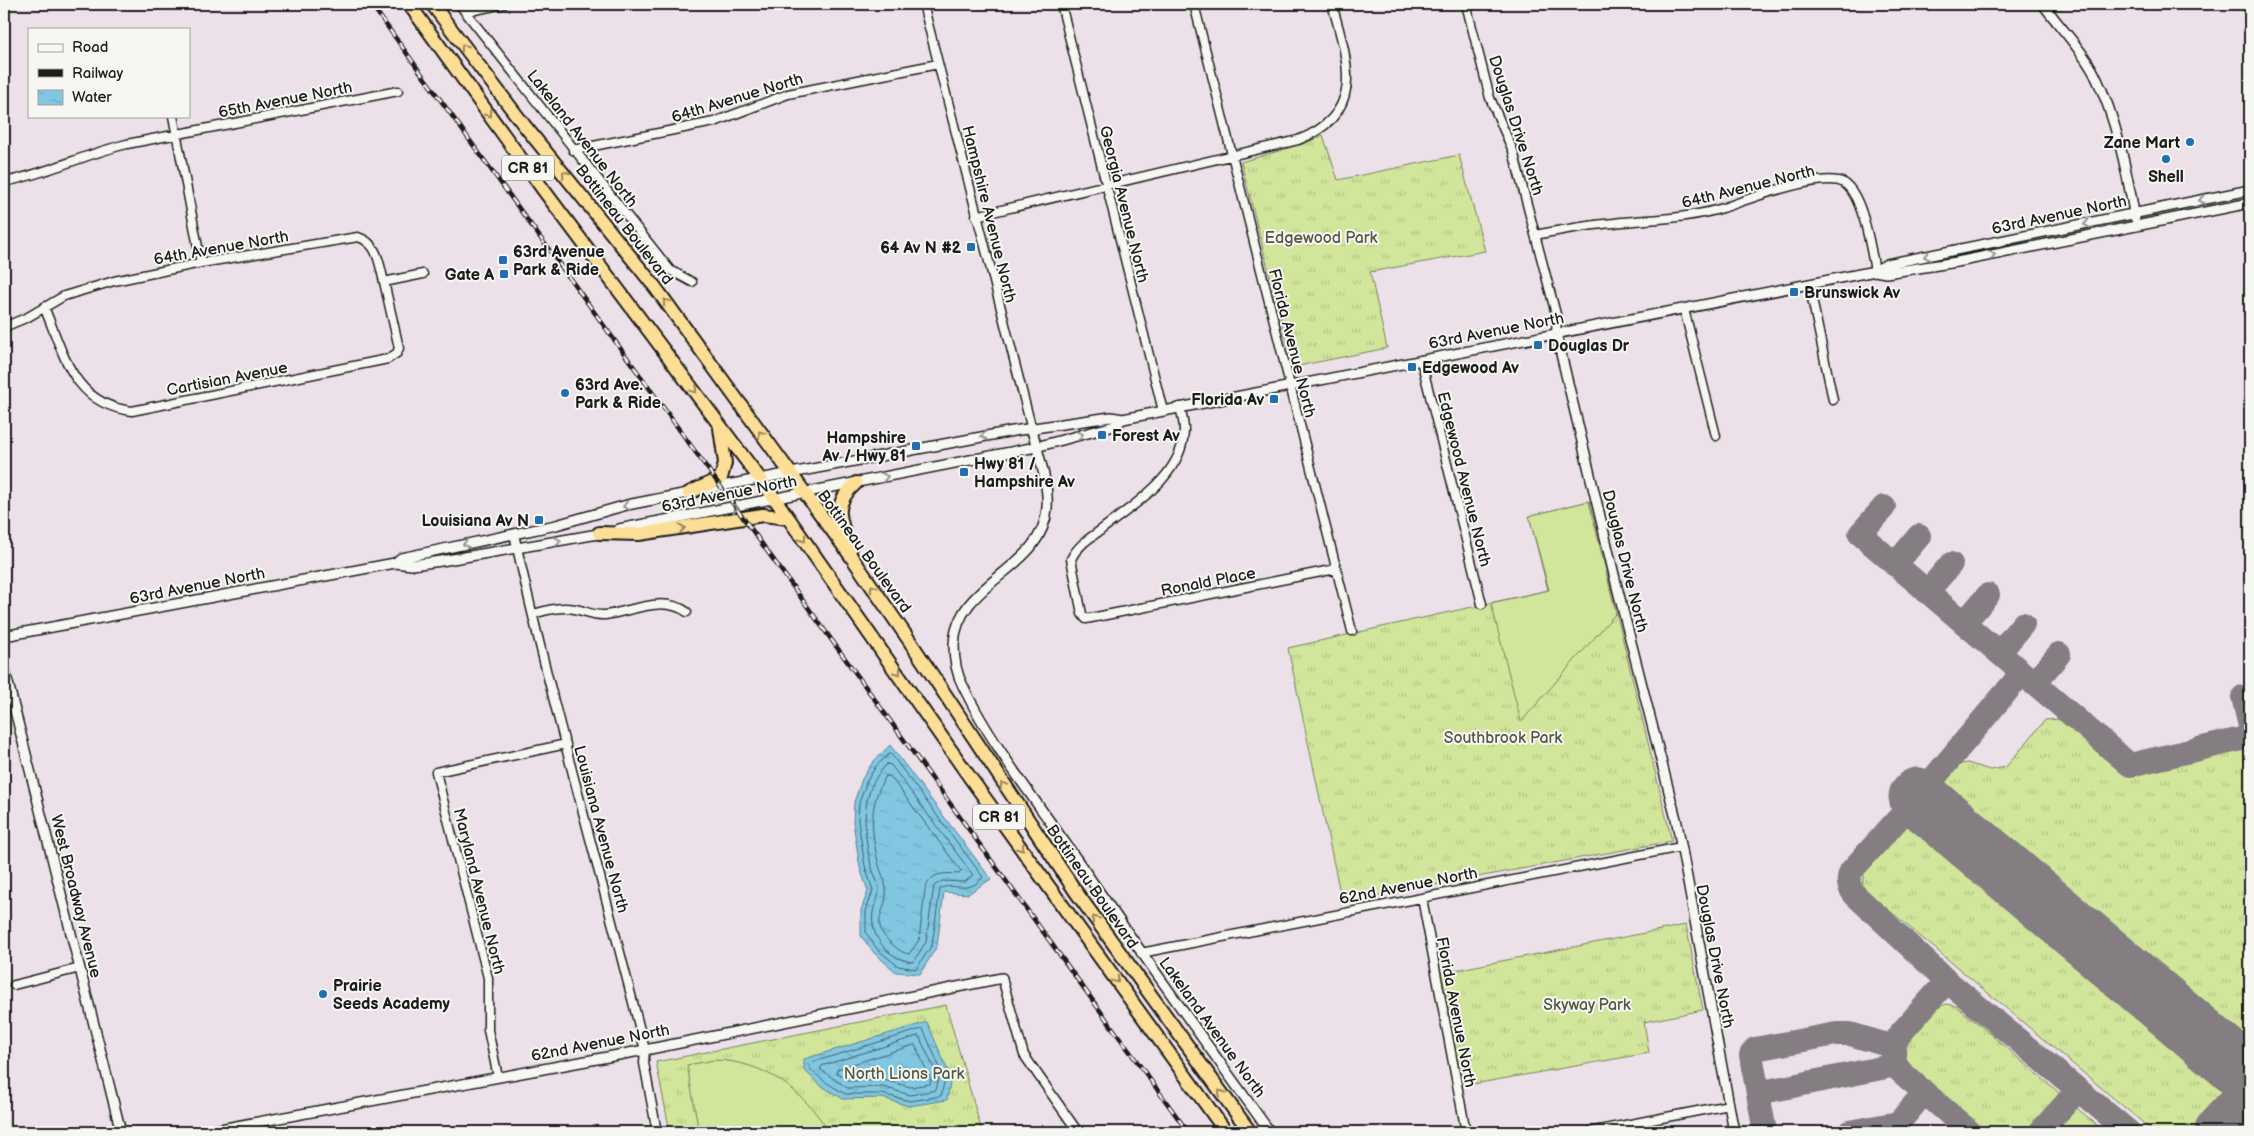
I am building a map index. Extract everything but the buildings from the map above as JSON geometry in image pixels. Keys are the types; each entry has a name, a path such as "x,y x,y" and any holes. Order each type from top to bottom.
{"highway":[{"name":"CR 81","path":"409,4 775,500 890,660 1031,862 1226,1132"},
{"name":"Bottineau Boulevard","path":"432,4 524,125 655,287 803,494 853,559 1076,892 1250,1132"},
{"path":"688,493 721,478 725,463 720,425"},
{"path":"853,559 841,523 839,510 845,493 856,483"},
{"path":"599,533 639,534 763,515 788,518"}],"street":[{"name":"Lakeland Avenue North","path":"459,4 670,270 692,282"},
{"path":"465,12 504,4"},
{"name":"Hampshire Avenue North","path":"923,4 1032,430"},
{"name":"Georgia Avenue North","path":"1061,4 1162,411"},
{"name":"Florida Avenue North","path":"1194,4 1352,631"},
{"path":"976,216 1298,140 1313,134 1334,116 1342,104 1348,75 1347,61 1332,4"},
{"name":"Douglas Drive North","path":"1466,4 1490,98 1513,150 1557,318 1556,333 1616,583 1677,823 1734,1132"},
{"path":"2043,4 2081,52 2102,90 2113,123 2137,226"},
{"name":"64th Avenue North","path":"573,150 714,122 788,94 938,64"},
{"name":"65th Avenue North","path":"4,182 39,173 104,150 398,91"},
{"path":"173,118 202,263"},
{"name":"64th Avenue North","path":"1535,235 1587,226 1682,217 1713,211 1795,186 1818,181 1836,181 1848,188 1855,198 1875,271"},
{"name":"63rd Avenue North","path":"395,563 401,558 556,525 627,505 1003,433 1111,417 1123,419 1180,408 1875,271 1887,264 2250,190"},
{"name":"63rd Avenue North","path":"1875,271 1886,274 1956,262 2250,202"},
{"name":"64th Avenue North","path":"4,327 28,317 64,296 88,288 202,263 358,238 366,240 372,245 384,282"},
{"path":"384,282 423,274"},
{"name":"Cartisian Avenue","path":"44,307 78,384 100,402 114,408 132,411 388,359 397,353 399,348 384,282"},
{"path":"1808,284 1833,400"},
{"path":"1684,309 1716,436"},
{"name":"Edgewood Avenue North","path":"1421,360 1482,604"},
{"name":"Ronald Place","path":"1180,408 1184,431 1182,443 1171,467 1161,481 1146,495 1082,544 1072,558 1082,614 1086,619 1336,569"},
{"name":"63rd Avenue North","path":"4,636 395,563 412,565 517,548 775,500 1036,447 1114,426 1123,419"},
{"name":"Lakeland Avenue North","path":"1032,430 1048,500 1043,528 1020,560 987,585 967,606 955,631 956,667 966,692 1011,767 1141,954 1270,1132"},
{"name":"Louisiana Avenue North","path":"514,534 645,1050 644,1062 657,1132"},
{"path":"533,614 557,608 574,609 604,615 635,607 676,604 687,612"},
{"name":"West Broadway Avenue","path":"4,666 121,1132"},
{"name":"Maryland Avenue North","path":"498,1077 488,1030 488,978 436,772 566,744"},
{"name":"62nd Avenue North","path":"1141,954 1681,847"},
{"name":"Florida Avenue North","path":"1422,898 1466,1132"},
{"path":"14,985 80,968"},
{"path":"1002,978 1024,1054 1078,1132"},
{"name":"62nd Avenue North","path":"204,1132 645,1050 1002,978"},
{"path":"1589,1132 1729,1105"}],"green space":[{"name":"Edgewood Park","path":"1323,135 1338,180 1459,155 1485,251 1370,272 1387,348 1293,367 1241,162 1306,143"},
{"name":"Southbrook Park","path":"1589,501 1672,841 1342,902 1288,648 1548,590 1529,516"},
{"path":"1589,501 1616,613 1521,722 1491,603 1549,590 1529,516"},
{"path":"2061,719 2118,768 2143,769 2250,746 2250,1051 2237,1043 1944,798 1941,783 1956,765 1967,763 1990,770 2006,767 2045,720"},
{"path":"1920,823 1927,828 2227,1081 2228,1096 2197,1132 2154,1132 1865,890 1862,884 1865,867 1904,826"},
{"name":"Skyway Park","path":"1686,925 1703,1010 1644,1022 1649,1053 1462,1086 1440,973"},
{"path":"1947,1004 1956,1006 1975,1021 2105,1132 1982,1132 1905,1067 1902,1059 1902,1047 1909,1035 1928,1015"},
{"name":"North Lions Park","path":"946,1005 982,1132 670,1132 656,1062"},
{"path":"714,1060 732,1062 766,1072 794,1091 807,1103 829,1132 699,1132 687,1065"}],"water":[{"path":"890,745 991,879 968,894 944,892 937,946 920,974 896,972 874,953 861,936 861,910 868,891 860,868 853,822 854,802 862,779 872,763"},
{"path":"927,1022 951,1078 947,1100 909,1106 882,1098 843,1099 820,1085 804,1070 804,1059"}],"taxiway":[{"path":"1884,507 1860,534 2130,765 2250,737"},
{"path":"1895,565 1919,536"},
{"path":"1927,592 1951,564"},
{"path":"1964,623 1988,595"},
{"path":"1999,653 2023,624"},
{"path":"2034,684 2059,654"},
{"path":"2022,673 1918,797 1851,871 1849,883 1855,895 1947,981 2129,1132"},
{"path":"2243,697 2250,726"},
{"path":"1947,981 1900,1034 1895,1044 1894,1058 1901,1072 1970,1132"},
{"path":"1765,1132 1751,1055 1755,1049 1836,1034 1850,1034 1894,1047"},
{"path":"1758,1093 1896,1065"},
{"path":"2040,1132 2078,1090"},
{"path":"1893,1132 1895,1127 1924,1093"},
{"path":"1850,1132 1898,1123"}],"runway":[{"path":"1918,797 2250,1077"},
{"path":"2224,1132 2250,1104"}],"railway":[{"path":"371,4 1188,1132"}],"place":[{"name":"Zane Mart","path":"2190,142"},
{"name":"Shell","path":"2166,159"},
{"name":"64 Av N #2","path":"971,247"},
{"name":"63rd Avenue Park & Ride","path":"503,260"},
{"name":"Gate A","path":"504,274"},
{"name":"Brunswick Av","path":"1794,292"},
{"name":"Douglas Dr","path":"1538,345"},
{"name":"Edgewood Av","path":"1412,367"},
{"name":"63rd Ave. Park & Ride","path":"565,393"},
{"name":"Florida Av","path":"1274,399"},
{"name":"Forest Av","path":"1102,435"},
{"name":"Hampshire Av / Hwy 81","path":"916,446"},
{"name":"Hwy 81 / Hampshire Av","path":"964,472"},
{"name":"Louisiana Av N","path":"539,520"},
{"name":"Prairie Seeds Academy","path":"323,994"}]}
